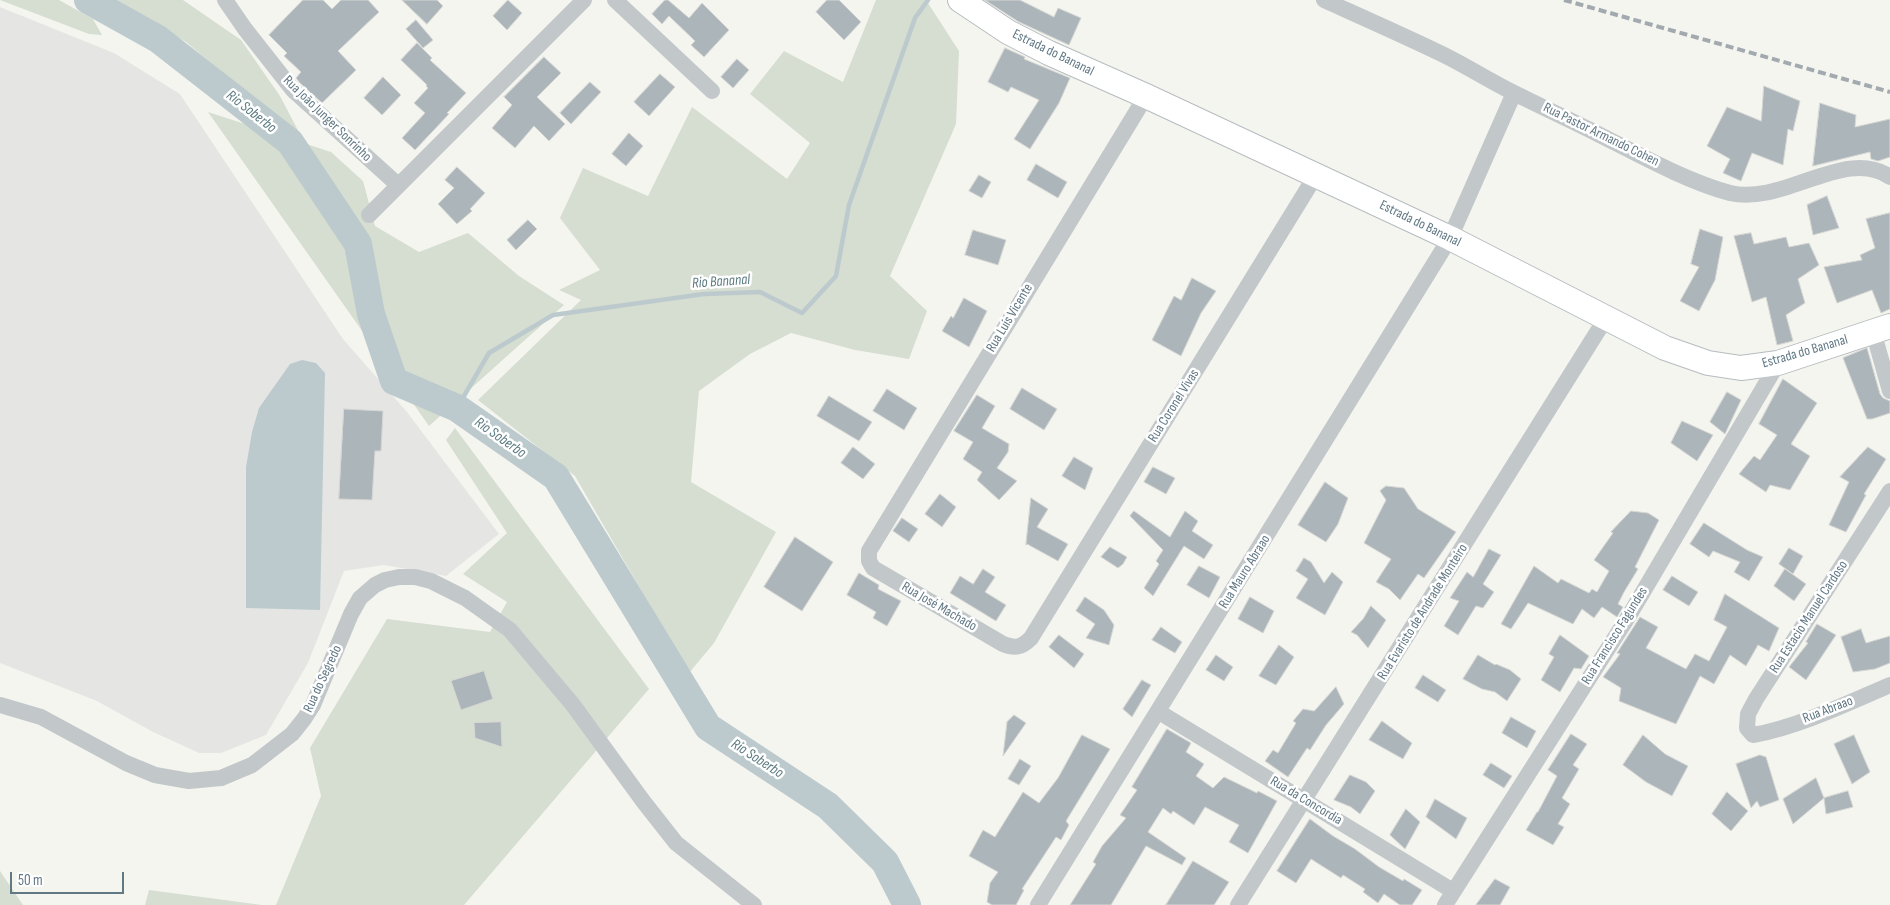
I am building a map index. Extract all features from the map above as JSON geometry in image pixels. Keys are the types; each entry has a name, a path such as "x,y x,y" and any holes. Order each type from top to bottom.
{"main road":[{"name":"Estrada do Bananal","path":"970,3 1008,32 1049,53 1316,174 1450,238 1665,348 1708,363 1740,368 1778,362 1882,329"}],"street":[{"name":"Rua João Junger Sonrinho","path":"225,0 245,29 293,90 398,186"},
{"path":"369,215 584,0"},
{"path":"615,0 712,91"},
{"name":"Rua Pastor Armando Cohen","path":"1324,0 1444,55 1514,93 1662,165 1732,193 1751,195 1771,193 1838,171 1867,168 1890,178"},
{"name":"Rua Mauro Abraao","path":"1038,905 1450,238 1514,93"},
{"name":"Rua Luís Vicente","path":"874,541 1146,96"},
{"name":"Rua Coronel Vivas","path":"1031,638 1316,174"},
{"name":"Rua Evaristo de Andrade Monteiro","path":"1238,905 1606,318"},
{"path":"1882,329 1890,391"},
{"name":"Rua Francisco Fagundes","path":"1449,898 1630,614 1778,362"},
{"name":"Rua Estacio Manuel Cardoso","path":"1766,732 1753,735 1747,728 1748,714 1890,491"},
{"name":"Rua José Machado","path":"874,541 868,551 869,561 873,568 958,619 1013,648 1023,646 1031,638"},
{"name":"Rua do Segredo","path":"0,704 41,717 126,763 155,775 189,781 221,778 252,765 292,734 313,705 351,614 360,598 385,580 415,576 431,581 465,598 510,630 573,705 676,843 754,905"},
{"name":"Rua Abraao","path":"1766,732 1830,710 1890,685"},
{"name":"Rua da Concordia","path":"1158,712 1305,800 1449,898"}],"shaded area":[{"path":"0,0 59,0 93,19 102,35 89,34"},
{"path":"114,0 183,0 241,40 280,96 303,140 186,42"},
{"path":"876,0 926,0 959,51 956,124 890,276 927,311 909,359 855,350 791,333 750,354 699,391 691,482 776,532 714,643 689,673 575,476 478,400 581,300 559,290 600,270 560,218 583,168 648,196 692,107 787,179 810,143 750,94 784,51 843,82"},
{"path":"0,7 114,53 180,94 343,339 407,412 499,534 446,576 384,565 344,571 308,663 266,735 221,753 199,753 153,732 97,701 0,663"},
{"path":"208,112 331,152 363,181 375,226 419,252 468,233 519,276 564,305 429,426"},
{"path":"302,360 316,363 325,373 320,610 246,608 246,467 252,432 259,408 290,364"},
{"path":"455,428 649,689 464,905 276,905 321,796 310,748 387,619 490,632 507,602 463,574 507,533 446,440"},
{"path":"0,871 23,905 0,905"},
{"path":"149,890 262,905 145,905"}],"building":[{"path":"303,0 323,0 332,9 341,0 368,0 379,12 338,51 356,70 322,103 296,78 301,72 284,56 287,53 269,35"},
{"path":"402,0 437,0 443,6 427,24"},
{"path":"508,0 522,13 507,30 493,16"},
{"path":"665,0 668,0 689,18 702,3 729,30 704,57 691,45 695,41 669,16 662,24 652,14"},
{"path":"827,0 839,0 861,22 844,40 816,12"},
{"path":"985,0 1020,0 1054,17 1058,8 1081,18 1069,45 1019,22"},
{"path":"416,20 433,40 423,48 406,29"},
{"path":"417,43 432,58 430,60 466,93 415,150 402,138 425,113 414,103 428,88 401,60"},
{"path":"1005,48 1025,57 1024,59 1070,78 1059,103 1030,149 1014,139 1039,100 1011,87 1008,92 988,82"},
{"path":"544,57 561,73 537,97 565,124 549,141 534,126 515,148 492,128 512,105 504,97"},
{"path":"737,59 749,70 733,88 721,77"},
{"path":"660,74 675,87 649,116 634,102"},
{"path":"383,77 401,95 382,115 364,98"},
{"path":"590,82 601,92 571,124 560,113"},
{"path":"1764,86 1800,101 1793,131 1788,129 1783,165 1752,153 1741,181 1723,173 1730,159 1707,146 1727,107 1761,121"},
{"path":"1820,103 1856,115 1855,127 1890,119 1890,157 1878,161 1871,159 1870,152 1813,166"},
{"path":"629,133 643,146 626,166 612,154"},
{"path":"1036,164 1067,182 1058,198 1027,180"},
{"path":"457,167 485,193 470,209 472,211 457,224 438,204 454,188 445,180"},
{"path":"979,175 991,182 982,198 969,191"},
{"path":"1827,196 1839,228 1813,235 1807,205"},
{"path":"1890,213 1890,309 1881,313 1872,290 1837,303 1824,267 1862,260 1860,255 1875,248 1866,219"},
{"path":"528,220 537,229 516,250 507,240"},
{"path":"1700,229 1723,237 1715,280 1699,311 1680,301 1699,267 1691,264"},
{"path":"973,230 1006,240 998,265 965,255"},
{"path":"1751,233 1754,244 1786,237 1789,247 1809,243 1819,265 1798,279 1805,303 1786,315 1793,341 1777,345 1766,297 1752,302 1734,236"},
{"path":"1192,278 1216,291 1201,313 1181,356 1152,340 1174,296 1181,300"},
{"path":"964,298 987,311 969,347 942,331 951,316 953,318"},
{"path":"1867,348 1880,394 1883,398 1890,401 1890,413 1872,419 1867,419 1843,358"},
{"path":"1783,379 1817,403 1791,444 1810,456 1790,490 1770,485 1766,492 1739,474 1754,456 1760,460 1777,435 1759,424"},
{"path":"1022,388 1057,409 1044,430 1010,409"},
{"path":"887,389 917,408 904,430 873,411"},
{"path":"1727,392 1741,400 1725,434 1710,422"},
{"path":"977,395 995,406 982,428 1009,444 1008,452 997,468 1017,481 999,500 977,480 982,472 963,459 973,442 954,431"},
{"path":"829,396 872,422 859,441 817,416"},
{"path":"344,409 383,411 381,451 375,451 372,500 339,499"},
{"path":"1682,421 1713,435 1697,461 1671,443"},
{"path":"853,447 875,464 863,479 841,463"},
{"path":"1868,447 1886,459 1864,494 1866,495 1846,532 1829,525 1849,482 1840,477"},
{"path":"1074,457 1093,468 1085,490 1062,476"},
{"path":"1153,467 1175,478 1166,494 1144,482"},
{"path":"1325,482 1348,498 1338,524 1326,542 1298,525"},
{"path":"1386,486 1404,488 1418,509 1456,532 1424,578 1418,574 1400,600 1389,589 1376,582 1391,559 1364,543 1386,500 1380,491"},
{"path":"940,494 956,507 942,527 925,514"},
{"path":"1031,498 1048,509 1037,527 1068,544 1058,561 1026,545"},
{"path":"1134,511 1170,537 1185,511 1198,521 1192,531 1213,545 1204,559 1184,546 1153,596 1144,588 1159,564 1156,561 1163,550 1130,516"},
{"path":"1631,511 1648,513 1659,520 1635,567 1638,569 1618,604 1623,607 1617,617 1602,607 1594,618 1582,609 1573,624 1528,603 1511,629 1501,624 1534,566 1558,583 1561,579 1589,593 1592,589 1597,592 1609,571 1594,560 1613,533 1611,532"},
{"path":"902,518 918,529 909,542 893,531"},
{"path":"1704,523 1747,550 1763,557 1749,581 1734,572 1740,562 1713,551 1709,557 1690,544"},
{"path":"795,537 833,562 802,611 764,587"},
{"path":"1110,547 1127,557 1118,568 1101,557"},
{"path":"1789,548 1803,556 1793,574 1779,564"},
{"path":"1489,549 1501,555 1483,584 1494,592 1483,608 1476,606 1458,635 1444,626 1459,601 1450,598 1467,572 1473,577"},
{"path":"1304,558 1311,562 1324,583 1332,572 1343,582 1325,615 1296,598 1308,579 1296,571"},
{"path":"1199,566 1220,577 1209,598 1187,585"},
{"path":"983,569 995,577 985,592 1006,605 996,621 950,593 960,576 973,584"},
{"path":"1785,569 1806,584 1794,601 1774,586"},
{"path":"859,573 879,585 878,589 901,601 887,626 873,618 876,612 847,595"},
{"path":"1672,576 1698,592 1689,606 1663,590"},
{"path":"1725,594 1779,628 1769,651 1758,645 1746,666 1730,655 1714,684 1700,676 1676,724 1619,701 1621,688 1603,677 1620,654 1617,653 1640,617 1658,627 1646,648 1686,669 1695,654 1709,661 1727,627 1714,620"},
{"path":"1085,597 1104,610 1114,625 1109,645 1086,638 1095,624 1076,611"},
{"path":"1250,597 1274,611 1263,633 1238,619"},
{"path":"1371,606 1386,620 1368,648 1357,635 1351,632 1363,619"},
{"path":"1817,624 1836,635 1806,680 1789,667 1808,643 1806,642"},
{"path":"1161,627 1182,642 1175,653 1152,640"},
{"path":"1861,629 1866,643 1890,636 1890,663 1875,669 1853,672 1841,637"},
{"path":"1059,635 1084,654 1074,668 1049,647"},
{"path":"1560,635 1589,656 1581,669 1574,668 1560,692 1541,680 1554,657 1549,654"},
{"path":"1279,645 1294,657 1276,685 1259,676"},
{"path":"1216,655 1233,667 1224,681 1206,670"},
{"path":"1478,655 1495,665 1510,670 1521,679 1507,701 1495,692 1482,689 1463,679"},
{"path":"484,671 493,699 461,710 451,681"},
{"path":"1423,675 1446,690 1438,702 1415,688"},
{"path":"1142,680 1151,685 1132,717 1123,709"},
{"path":"1336,687 1344,704 1326,725 1310,750 1307,748 1288,777 1265,761 1273,750 1278,753 1296,723 1293,721 1303,709 1314,711"},
{"path":"1014,715 1026,723 1003,756 1007,722"},
{"path":"1511,717 1536,731 1527,748 1502,733"},
{"path":"1382,721 1412,743 1403,759 1369,740"},
{"path":"501,722 502,747 475,738 474,723"},
{"path":"1167,729 1191,743 1186,752 1204,764 1196,776 1213,788 1224,777 1277,801 1248,853 1229,842 1239,825 1205,807 1194,825 1173,811 1171,814 1163,808 1148,832 1186,858 1182,865 1146,846 1111,905 1070,905 1096,864 1093,862 1102,846 1126,818 1120,815 1137,790 1132,787"},
{"path":"1571,734 1587,744 1573,765 1579,769 1562,798 1570,804 1558,824 1564,827 1553,845 1526,830 1557,776 1548,770"},
{"path":"1082,735 1110,749 1066,821 1069,825 1061,840 1056,837 1022,889 1024,890 1016,905 992,905 987,902 990,883 998,872 969,856 983,830 995,837 1023,792 1039,803 1058,778"},
{"path":"1643,735 1665,754 1688,766 1672,796 1646,782 1623,765"},
{"path":"1854,735 1870,772 1852,784 1834,744"},
{"path":"1760,755 1766,757 1779,800 1760,807 1757,801 1751,808 1736,764"},
{"path":"1020,759 1031,766 1019,785 1008,779"},
{"path":"1491,763 1512,776 1504,788 1483,775"},
{"path":"1350,775 1366,782 1375,791 1360,814 1351,807 1334,800"},
{"path":"1816,778 1824,798 1793,824 1783,799"},
{"path":"1848,791 1853,807 1826,814 1824,798"},
{"path":"1727,792 1748,811 1731,831 1712,814"},
{"path":"1435,799 1467,818 1456,839 1426,817"},
{"path":"1406,809 1420,822 1405,849 1390,835"},
{"path":"1310,819 1379,867 1422,890 1412,905 1400,905 1384,894 1378,903 1363,892 1365,889 1343,875 1341,878 1311,859 1296,883 1277,871"},
{"path":"1193,861 1229,882 1214,905 1166,905"},
{"path":"1495,879 1510,887 1500,905 1476,905"}],"waterway":[{"name":"Rio Soberbo","path":"88,0 158,39 290,142 358,244 371,314 394,381 457,408 556,477 708,727 828,806 885,862 907,905"},
{"name":"Rio Bananal","path":"457,408 489,353 553,315 704,294 760,292 802,313 836,276 849,205 915,18 928,0"}],"railway":[{"path":"1564,0 1890,92"}]}
